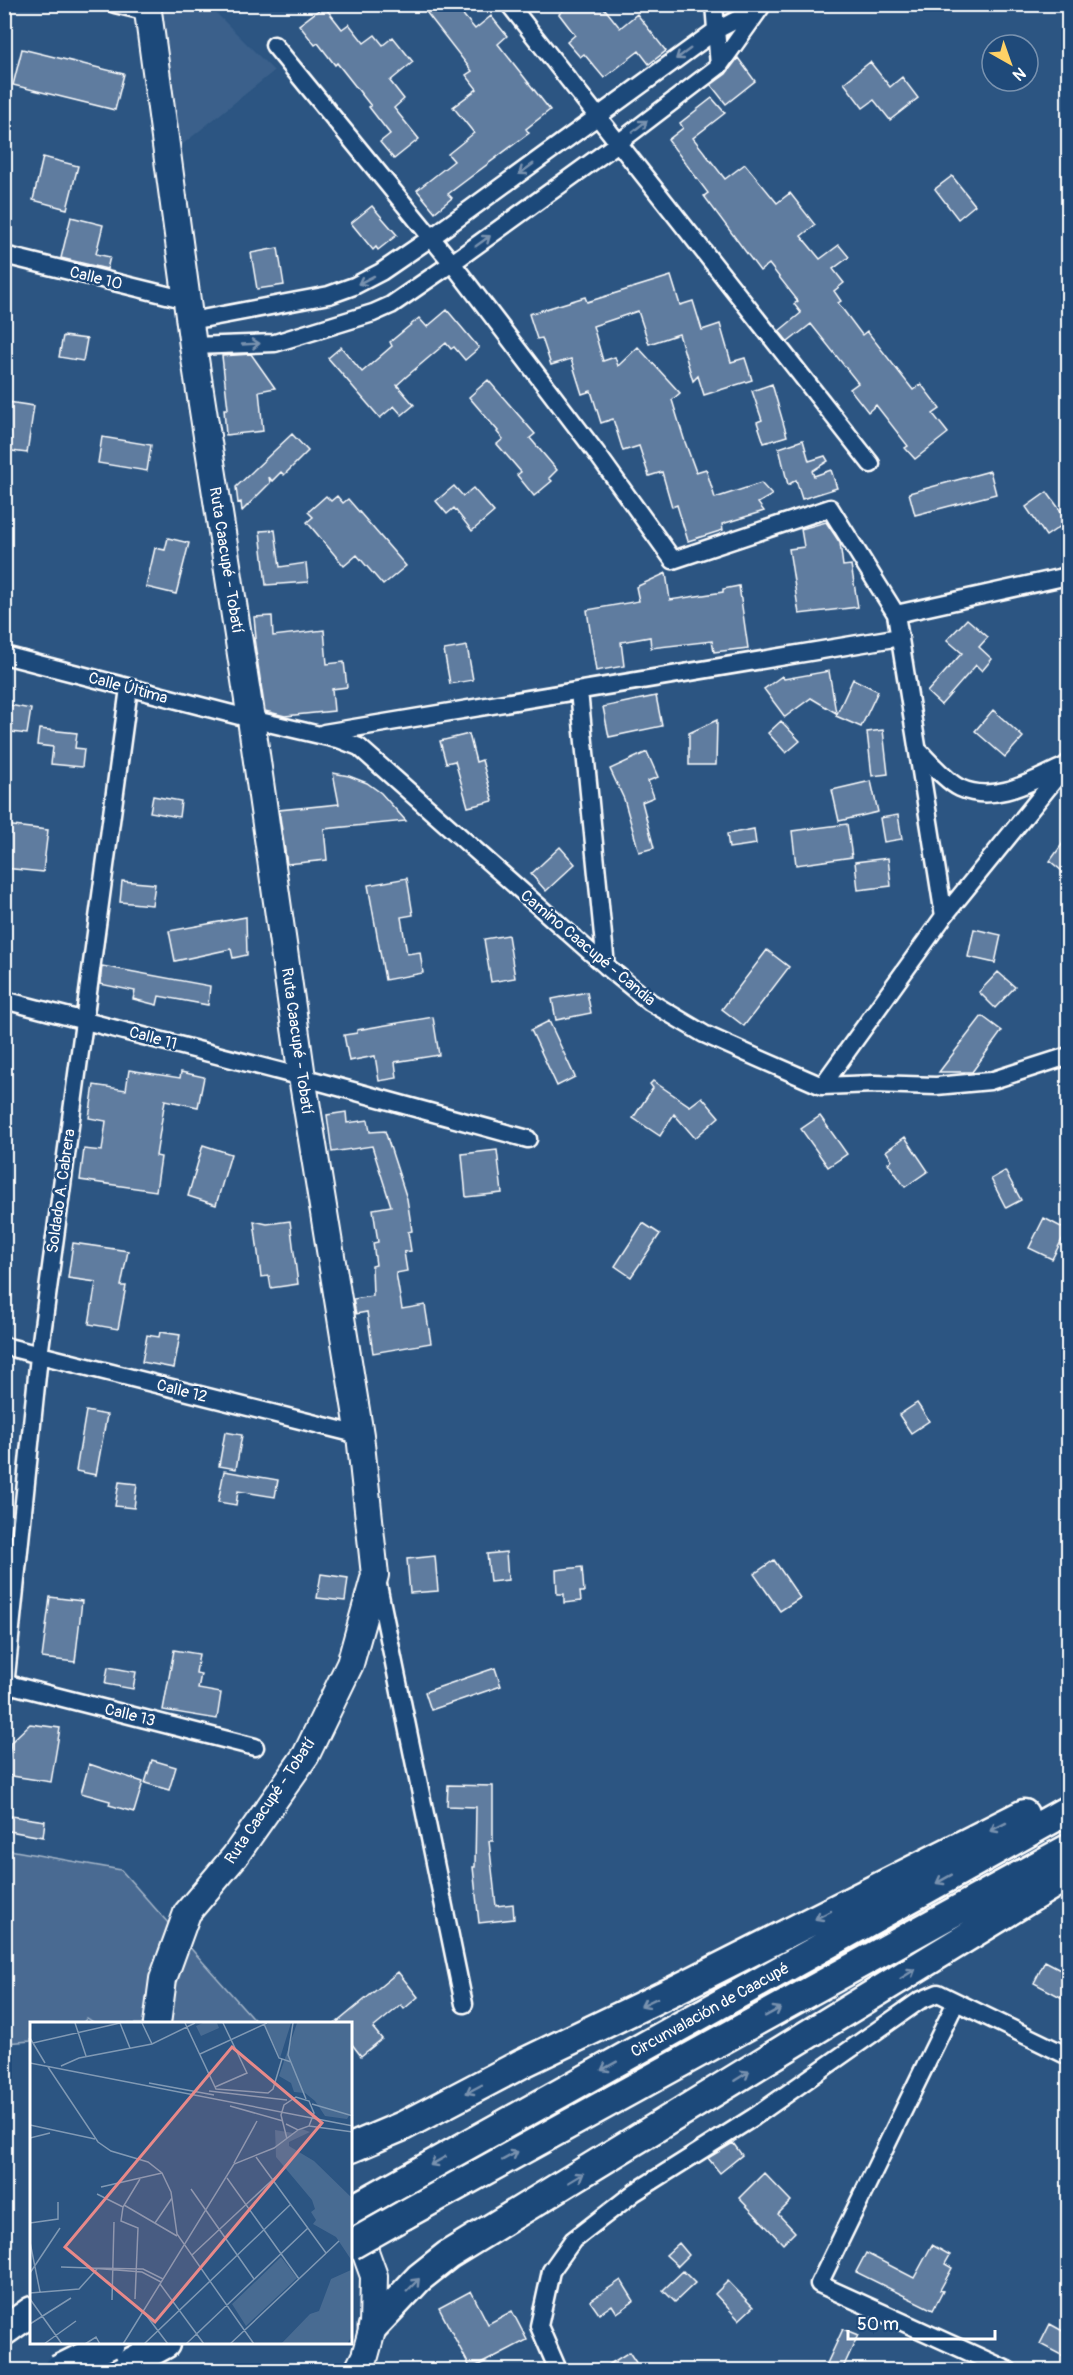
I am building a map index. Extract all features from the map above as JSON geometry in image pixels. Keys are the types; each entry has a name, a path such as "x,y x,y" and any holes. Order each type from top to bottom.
{"highway":[{"path":"352,2148 403,2126 523,2063 675,1990 1068,1791"},
{"name":"Circunvalación de Caacupé","path":"352,2209 1068,1810"},
{"name":"Circunvalación de Caacupé","path":"352,2244 1068,1849"},
{"path":"373,2327 418,2278 448,2255 1068,1875"},
{"path":"4,2331 30,2312"},
{"path":"58,2370 157,2345"}],"main road":[{"name":"Ruta Caacupé - Tobatí","path":"147,8 193,346 251,719 302,1077 360,1435 375,1575 350,1664 306,1755 235,1856 187,1913 163,1980 157,2022"},
{"path":"352,2222 357,2229 374,2276 373,2327 365,2356 358,2370"},
{"path":"82,2345 87,2363 92,2370"}],"street":[{"path":"115,4 147,8"},
{"path":"509,4 871,464"},
{"path":"714,4 718,66"},
{"path":"189,310 329,295 354,286 381,272 715,31 762,5"},
{"path":"193,346 275,343 373,313 391,305 453,263 618,143 718,66 762,5"},
{"path":"274,45 453,263 595,451 673,560 830,508 896,614 944,916"},
{"name":"Calle 10","path":"4,255 189,310"},
{"path":"896,614 1068,576"},
{"path":"314,735 900,637"},
{"name":"Calle Última","path":"4,656 251,719"},
{"name":"Soldado A. Cabrera","path":"5,1687 39,1356 129,688"},
{"path":"579,691 606,966"},
{"name":"Camino Caacupé - Candia","path":"251,719 341,740 359,747 606,966 650,1002 704,1035 822,1086 874,1084 936,1086 990,1081 1068,1056"},
{"path":"918,750 959,788 983,794 1012,790 1068,764"},
{"path":"822,1086 944,916 1068,764"},
{"name":"Calle 11","path":"4,1000 302,1077 528,1139"},
{"name":"Calle 12","path":"4,1346 360,1435"},
{"path":"374,1567 464,2004"},
{"name":"Calle 13","path":"5,1687 255,1747"},
{"path":"558,2370 539,2326 551,2271 573,2240 635,2192 754,2117 919,2001 938,1993 1068,2056"},
{"path":"956,2002 819,2284 1008,2370"}],"shaded area":[{"path":"159,5 208,5 274,71 178,148"},
{"path":"4,1849 121,1870 256,2022 93,2022 87,2018 84,2022 30,2022 30,2041 5,2043"}],"building":[{"path":"420,4 454,4 475,29 491,16 507,36 498,44 550,110 526,129 529,133 448,194 452,198 435,212 417,190 454,161 448,154 474,133 453,107 477,89 466,75 472,71"},
{"path":"571,4 601,4 620,28 637,14 666,51 649,64 639,51 604,78 584,54 580,57 567,42 575,35 559,14"},
{"path":"324,6 342,29 349,24 364,43 375,35 383,45 393,37 413,62 390,81 404,99 394,108 419,139 394,159 380,142 390,134 369,107 371,106 337,63 335,65 318,43 315,45 299,25"},
{"path":"22,49 124,74 115,110 13,85"},
{"path":"738,58 755,81 726,104 711,85 726,74"},
{"path":"870,62 890,87 902,77 918,98 890,120 874,100 863,108 844,83"},
{"path":"712,98 725,113 693,138 725,179 745,164 777,203 790,193 815,225 801,236 820,259 839,245 849,257 833,269 844,283 834,291 841,301 838,303 862,335 867,331 913,390 921,384 940,409 933,414 948,433 915,459 905,448 908,446 876,405 868,412 850,389 858,383 811,324 788,342 779,331 801,313 794,304 798,301 769,264 760,271 704,196 708,193 668,140 683,128 680,123"},
{"path":"43,157 78,166 67,209 33,200"},
{"path":"952,176 975,205 958,219 935,189"},
{"path":"372,206 397,235 378,250 376,247 373,250 351,223"},
{"path":"71,217 103,225 96,254 110,257 107,269 61,258"},
{"path":"278,248 284,285 257,289 251,253"},
{"path":"671,276 680,305 693,301 702,330 720,324 731,362 745,358 752,380 704,395 698,376 693,381 679,334 649,344 638,311 593,326 603,361 615,357 618,366 638,347 680,393 672,400 685,442 696,472 706,469 715,498 761,483 772,495 758,503 764,511 722,524 723,530 688,541 677,505 672,507 662,472 649,476 639,446 623,451 613,419 601,423 591,391 582,394 571,359 551,365 542,338 537,339 529,314 585,297 587,302"},
{"path":"447,310 479,348 465,360 454,347 451,349 446,343 407,376 397,385 414,405 402,415 394,406 380,418 328,358 341,347 362,372 392,346 390,342 419,318 427,327"},
{"path":"63,336 87,339 83,361 59,357"},
{"path":"251,354 275,388 259,391 263,431 226,435 224,409 228,409 222,356"},
{"path":"488,380 535,434 530,438 557,470 549,478 552,481 534,496 517,475 521,472 497,444 503,439 498,431 469,397"},
{"path":"772,384 787,436 764,443 757,422 762,420 752,391"},
{"path":"8,402 34,406 27,453 4,450 4,423"},
{"path":"292,434 308,451 284,475 281,472 272,481 269,477 270,483 242,511 241,502 238,503 236,487"},
{"path":"102,437 151,445 147,471 98,463"},
{"path":"803,440 809,461 825,456 828,461 812,471 814,476 831,470 837,488 802,499 796,480 788,485 779,448"},
{"path":"990,471 996,494 915,515 909,493"},
{"path":"454,486 463,496 473,488 494,512 472,531 454,508 447,514 436,501"},
{"path":"1047,492 1068,521 1046,536 1026,507"},
{"path":"326,496 331,501 337,496 343,503 348,499 406,566 383,585 357,555 344,566 307,522 313,517 308,512"},
{"path":"826,522 840,543 843,566 851,565 858,607 799,614 789,549 804,547 801,529"},
{"path":"275,530 280,567 306,563 308,582 266,585 260,531"},
{"path":"168,538 189,543 176,594 146,587 155,548 165,550"},
{"path":"666,573 670,600 723,592 723,589 739,586 748,648 714,652 712,641 651,648 650,637 621,642 624,666 596,671 587,610 639,601 636,587"},
{"path":"272,616 273,636 324,630 327,664 344,662 347,687 332,689 334,711 285,716 265,711 254,638 256,638 254,617"},
{"path":"967,619 988,637 979,647 992,659 982,671 976,665 941,705 927,692 962,653 947,640"},
{"path":"467,646 473,680 450,684 444,650"},
{"path":"829,671 836,713 811,698 785,717 764,689 782,676 784,679"},
{"path":"853,679 878,691 861,727 836,716"},
{"path":"656,696 662,726 609,737 603,707"},
{"path":"4,704 31,709 27,734 4,731"},
{"path":"993,710 1023,737 1005,757 975,731"},
{"path":"717,720 716,765 689,765 689,733"},
{"path":"781,721 800,741 786,753 768,733"},
{"path":"39,729 77,733 75,748 84,749 82,767 51,764 53,747 37,745"},
{"path":"883,730 888,774 872,776 867,732"},
{"path":"469,734 476,762 482,760 493,801 468,807 455,761 446,763 440,741"},
{"path":"647,752 658,777 648,781 654,797 642,802 654,848 639,852 624,799 610,769"},
{"path":"333,773 367,783 381,793 406,821 324,829 327,860 287,864 279,810 339,804"},
{"path":"871,781 878,812 839,821 832,790"},
{"path":"153,796 181,801 179,817 150,812"},
{"path":"898,815 902,839 884,842 880,818"},
{"path":"847,824 852,857 796,865 792,831"},
{"path":"4,825 48,830 43,872 4,868"},
{"path":"754,829 756,844 729,848 727,834"},
{"path":"1068,836 1068,876 1050,861"},
{"path":"560,847 575,864 546,891 531,874"},
{"path":"888,858 891,886 858,890 855,862"},
{"path":"407,878 413,915 401,917 407,954 420,952 423,973 385,980 368,885"},
{"path":"122,881 155,884 152,905 120,902"},
{"path":"246,917 247,955 233,958 231,949 175,961 169,931"},
{"path":"974,929 1001,935 995,963 968,957"},
{"path":"508,935 515,978 491,982 484,939"},
{"path":"767,950 789,967 744,1026 722,1009"},
{"path":"102,966 210,986 208,1005 159,996 157,1005 133,999 135,991 100,984"},
{"path":"998,972 1015,987 995,1008 979,992"},
{"path":"587,992 591,1013 556,1020 552,999"},
{"path":"982,1016 1002,1031 972,1072 939,1072"},
{"path":"433,1017 439,1055 395,1062 397,1078 379,1081 375,1056 349,1061 344,1035 357,1033 357,1030"},
{"path":"549,1021 575,1077 557,1086 531,1030"},
{"path":"129,1070 180,1078 181,1072 204,1077 198,1107 165,1100 156,1156 161,1157 156,1191 80,1180 84,1149 102,1151 106,1121 89,1118 94,1085 126,1090"},
{"path":"653,1081 690,1106 702,1097 719,1117 695,1138 674,1114 660,1136 633,1118 653,1088 650,1084"},
{"path":"346,1112 347,1123 368,1120 370,1132 385,1131 407,1199 412,1231 408,1232 411,1251 404,1252 407,1271 396,1273 402,1309 425,1305 431,1343 373,1353 367,1312 356,1314 353,1299 373,1296 372,1266 376,1265 373,1243 378,1242 373,1209 391,1206 372,1146 332,1152 327,1115"},
{"path":"820,1116 847,1154 828,1167 801,1129"},
{"path":"905,1137 928,1171 905,1187 888,1163 892,1160 886,1151"},
{"path":"203,1145 231,1154 216,1205 188,1196"},
{"path":"497,1150 502,1193 466,1197 462,1154"},
{"path":"1005,1171 1021,1200 1006,1208 991,1179"},
{"path":"1044,1218 1067,1230 1052,1259 1029,1248"},
{"path":"254,1221 267,1224 290,1221 298,1284 271,1288 269,1276 261,1277"},
{"path":"643,1223 660,1234 631,1277 615,1266"},
{"path":"73,1243 128,1251 121,1286 126,1286 118,1329 89,1324 96,1282 68,1278"},
{"path":"160,1332 180,1335 174,1368 142,1362 147,1335 159,1337"},
{"path":"917,1403 929,1421 911,1433 899,1415"},
{"path":"86,1411 107,1415 96,1475 76,1471"},
{"path":"225,1432 242,1435 236,1469 219,1466"},
{"path":"224,1471 278,1480 275,1497 238,1491 236,1505 218,1502"},
{"path":"119,1482 137,1484 134,1508 115,1506"},
{"path":"506,1552 508,1580 490,1582 487,1554"},
{"path":"435,1556 438,1591 410,1593 407,1559"},
{"path":"774,1560 800,1598 780,1611 754,1574"},
{"path":"582,1567 584,1592 580,1592 581,1601 564,1603 564,1594 557,1594 556,1570"},
{"path":"321,1574 348,1578 345,1601 317,1598"},
{"path":"50,1597 82,1601 75,1662 42,1658"},
{"path":"174,1650 199,1654 196,1673 201,1674 198,1689 221,1693 217,1719 163,1710"},
{"path":"108,1667 136,1672 133,1689 105,1684"},
{"path":"495,1668 501,1686 431,1710 425,1692"},
{"path":"30,1724 60,1728 51,1782 6,1775 11,1742"},
{"path":"152,1760 176,1767 169,1790 145,1783"},
{"path":"89,1764 143,1782 134,1812 109,1805 110,1801 81,1793"},
{"path":"448,1785 493,1786 493,1841 489,1841 496,1906 513,1904 514,1919 479,1923 473,1867 475,1867 476,1807 447,1806"},
{"path":"4,1815 45,1821 43,1837 4,1830"},
{"path":"1045,1961 1068,1973 1068,2001 1034,1983"},
{"path":"398,1972 418,1997 404,2009 401,2005 373,2028 382,2039 361,2056 352,2044 352,2022 337,2022"},
{"path":"733,2143 742,2155 720,2173 708,2158"},
{"path":"764,2173 791,2201 778,2214 795,2232 783,2244 739,2198"},
{"path":"679,2243 689,2255 678,2266 666,2255"},
{"path":"932,2245 950,2255 945,2264 952,2268 940,2290 943,2291 933,2310 856,2272 866,2253 914,2278"},
{"path":"683,2271 695,2283 675,2302 663,2290"},
{"path":"621,2280 634,2301 617,2313 612,2305 599,2314 590,2301"},
{"path":"728,2281 753,2307 739,2320 715,2294"},
{"path":"471,2291 488,2324 512,2311 527,2340 471,2369 439,2308"},
{"path":"1050,2324 1068,2334 1068,2347 1063,2356 1040,2344"},
{"path":"843,2329 858,2335 842,2370 824,2370"},
{"path":"629,2352 641,2370 600,2370"}]}
